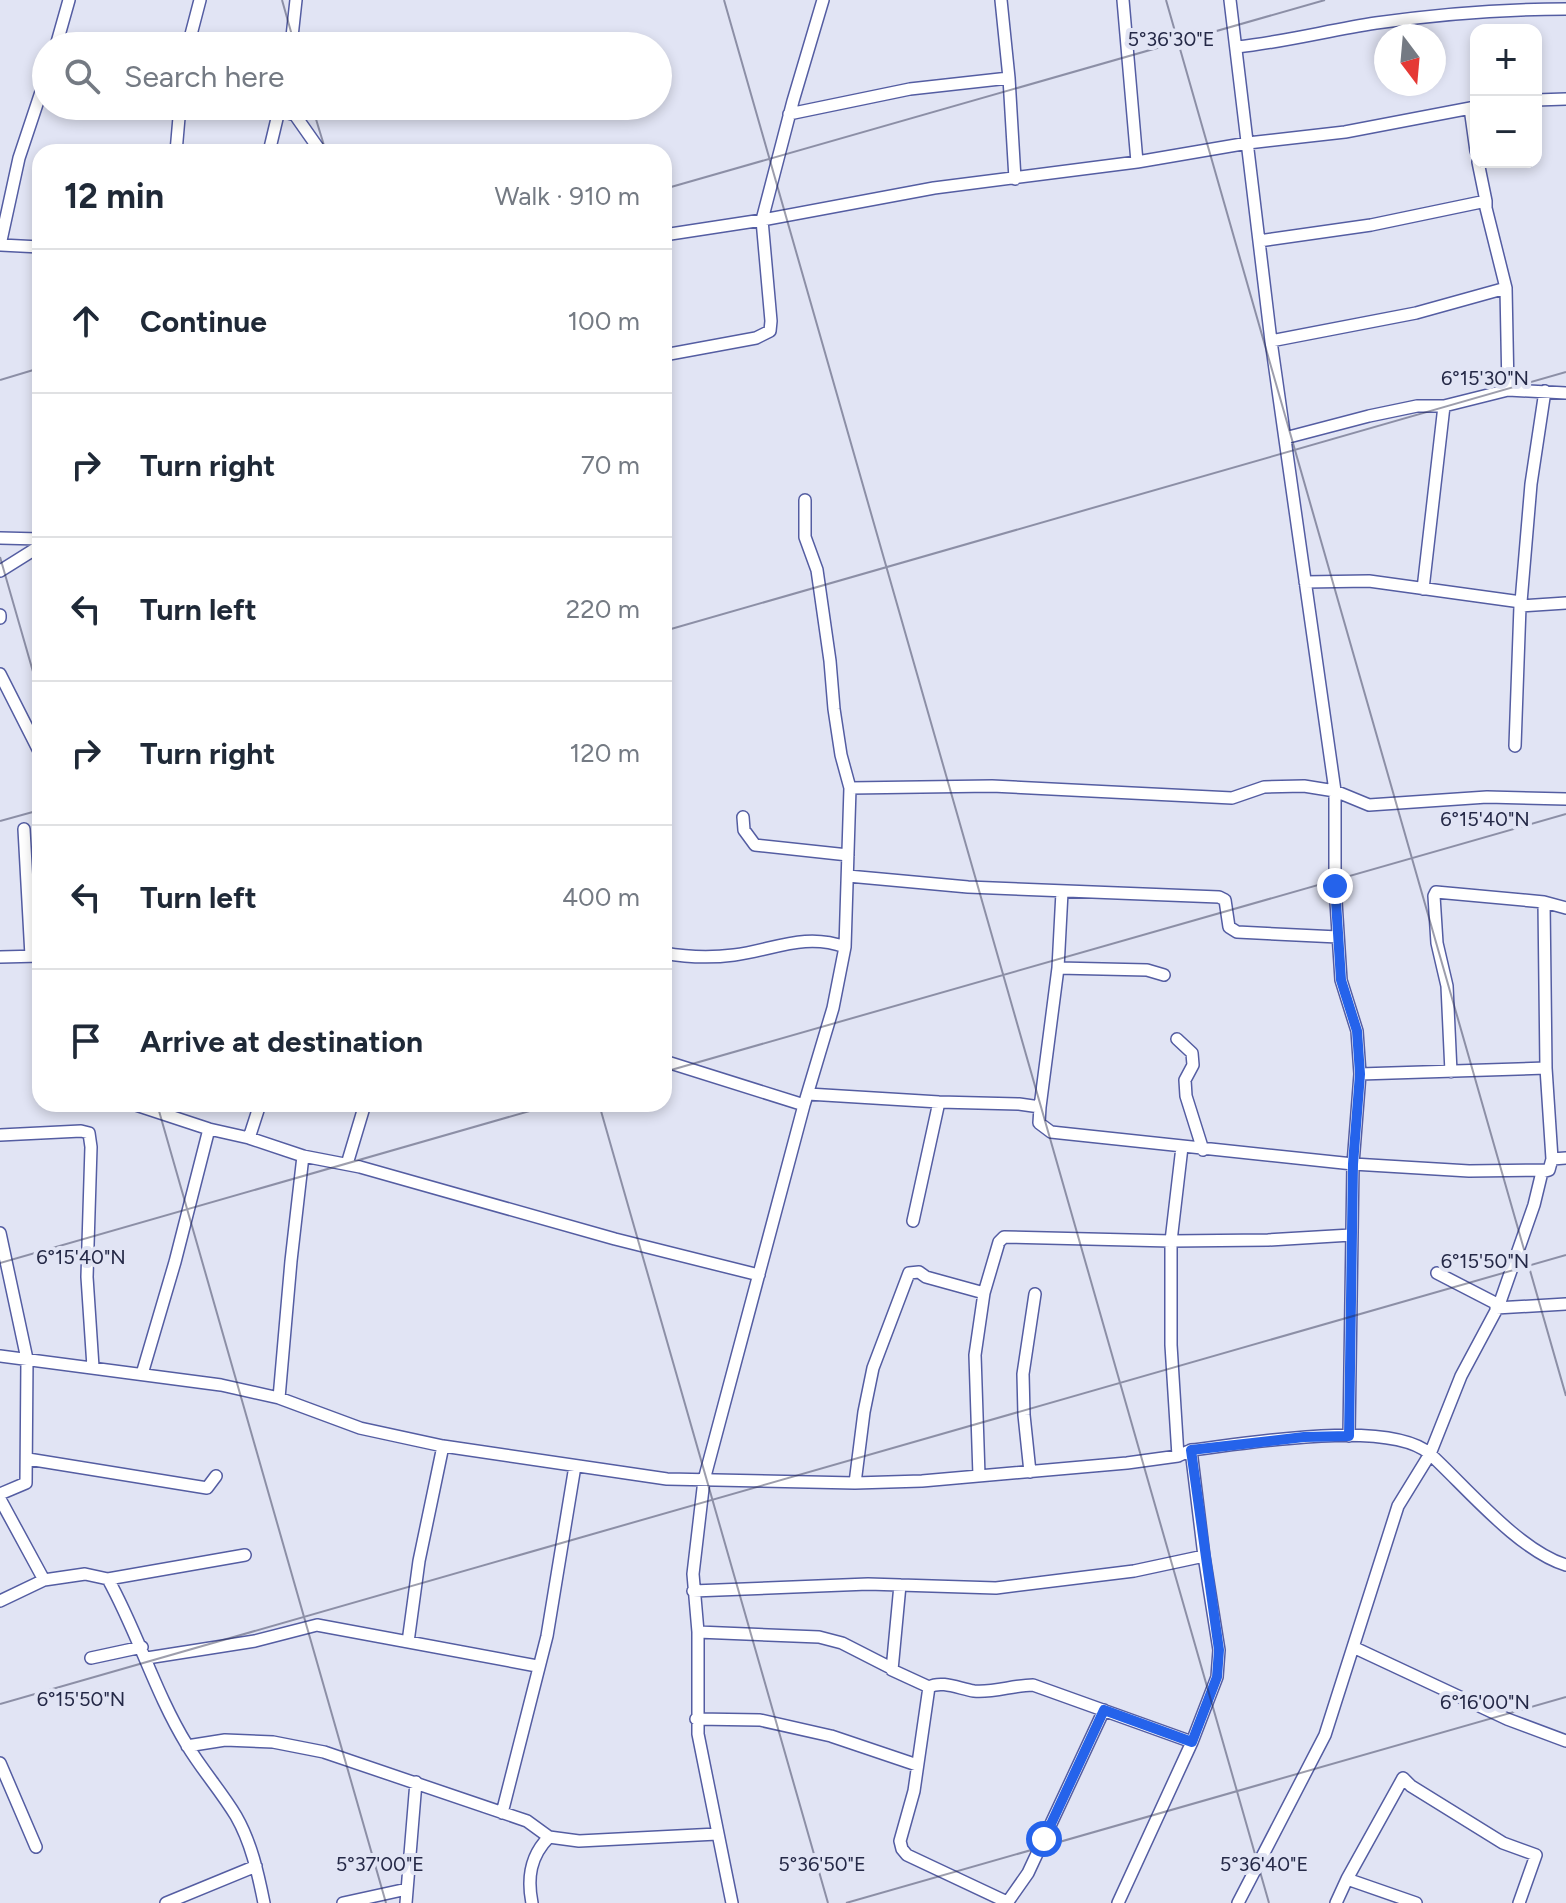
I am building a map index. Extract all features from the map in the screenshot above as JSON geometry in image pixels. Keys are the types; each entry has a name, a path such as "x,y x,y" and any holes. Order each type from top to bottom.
{"street":[{"path":"60,32 69,0"},
{"path":"192,32 200,0"},
{"path":"293,32 296,0"},
{"path":"672,354 756,338 770,331 762,220 823,0"},
{"path":"1001,0 1015,179"},
{"path":"1123,0 1137,162"},
{"path":"1230,0 1271,341 1335,791 1335,886 1341,980 1357,1031 1360,1074 1353,1164 1349,1436"},
{"path":"1237,47 1281,42 1375,23 1529,9 1566,9"},
{"path":"789,114 910,89 1009,78"},
{"path":"1542,100 1566,99"},
{"path":"672,234 934,188 1345,132 1470,109"},
{"path":"32,119 19,158 0,245 32,247"},
{"path":"177,144 179,120"},
{"path":"271,144 276,120"},
{"path":"299,120 315,144"},
{"path":"1479,168 1506,288 1508,390"},
{"path":"1259,241 1371,225 1486,201"},
{"path":"1271,341 1416,313 1506,288"},
{"path":"1285,438 1417,406 1444,406 1508,390 1566,393"},
{"path":"1515,746 1520,604 1531,484 1545,391"},
{"path":"1423,589 1444,406"},
{"path":"732,1903 696,1719 698,1632 693,1591 704,1480 833,1008 845,947 850,788 834,709 817,570 805,537 805,500"},
{"path":"0,538 32,539"},
{"path":"0,571 32,551"},
{"path":"1305,582 1369,581 1520,604 1566,603"},
{"path":"0,674 32,737"},
{"path":"850,788 992,786 1232,798 1264,787 1304,786 1335,791 1369,805 1487,797 1566,799"},
{"path":"743,817 744,830 755,845 848,855"},
{"path":"24,829 32,914"},
{"path":"848,876 1062,892 1219,897 1225,900 1229,927 1237,932 1338,937"},
{"path":"1451,1072 1447,986 1437,943 1434,896 1441,891 1544,902 1566,908"},
{"path":"1062,892 1058,968 1039,1123 1051,1132 1353,1164 1469,1171 1550,1165"},
{"path":"1544,902 1550,1165"},
{"path":"672,953 727,956 825,939 845,947"},
{"path":"0,957 32,956"},
{"path":"1058,968 1147,970 1164,975"},
{"path":"1177,1039 1192,1053 1193,1065 1185,1080 1186,1096 1203,1150"},
{"path":"672,1063 806,1100 1040,1107"},
{"path":"1360,1074 1546,1068"},
{"path":"913,1221 939,1102"},
{"path":"157,1112 303,1156 347,1164 641,1246 759,1275"},
{"path":"249,1138 257,1112"},
{"path":"347,1164 363,1112"},
{"path":"142,1374 209,1129"},
{"path":"0,1135 89,1133 87,1277 93,1367"},
{"path":"1178,1456 1171,1345 1171,1241 1182,1147"},
{"path":"279,1398 303,1156"},
{"path":"1238,1903 1319,1749 1398,1506 1430,1454 1461,1376 1498,1306 1534,1205 1542,1172 1566,1158"},
{"path":"0,1233 27,1359 28,1459 26,1483 0,1496 44,1580"},
{"path":"979,1476 975,1355 984,1293 999,1242 1004,1237 1171,1241 1351,1235"},
{"path":"855,1483 873,1368 909,1273 919,1272 926,1277 984,1293"},
{"path":"1437,1273 1498,1306 1566,1304"},
{"path":"1030,1472 1023,1374 1035,1294"},
{"path":"0,1356 221,1385 279,1398 360,1428 443,1446 667,1479 855,1483 1030,1472 1178,1456 1191,1450 1304,1437 1349,1436 1407,1441 1430,1454 1457,1483 1521,1537 1553,1561 1566,1565"},
{"path":"408,1642 419,1561 443,1446"},
{"path":"1118,1903 1192,1742 1217,1677 1219,1650 1191,1450"},
{"path":"28,1459 207,1488 216,1476"},
{"path":"502,1813 547,1636 575,1466"},
{"path":"0,1601 44,1580 85,1574 108,1579 245,1555"},
{"path":"693,1591 900,1585 996,1588 1134,1571 1204,1556"},
{"path":"108,1579 187,1746 237,1818 256,1866 264,1903"},
{"path":"891,1668 900,1585"},
{"path":"91,1658 255,1641 317,1625 537,1666"},
{"path":"698,1632 819,1637 842,1643 891,1668 894,1673 929,1687"},
{"path":"1353,1647 1507,1719 1566,1741"},
{"path":"929,1687 936,1683 980,1692 1033,1685 1192,1742"},
{"path":"929,1687 914,1791 900,1841 902,1849 907,1855 1007,1903 1028,1873 1104,1710"},
{"path":"696,1719 760,1720 831,1736 917,1765"},
{"path":"187,1746 225,1740 273,1742 324,1752 527,1821 549,1837 592,1841 717,1834"},
{"path":"0,1763 36,1847"},
{"path":"1336,1903 1403,1778 1503,1843 1536,1855 1519,1903"},
{"path":"406,1903 416,1782"},
{"path":"532,1903 529,1879 532,1865 541,1845 549,1837"},
{"path":"166,1903 256,1866"},
{"path":"1347,1879 1416,1903"},
{"path":"343,1903 407,1889"}],"route":[{"path":"1044,1839 1104,1710 1192,1742 1217,1677 1219,1650 1191,1450 1304,1437 1349,1436 1353,1164 1360,1074 1357,1031 1341,980 1335,886"}]}
